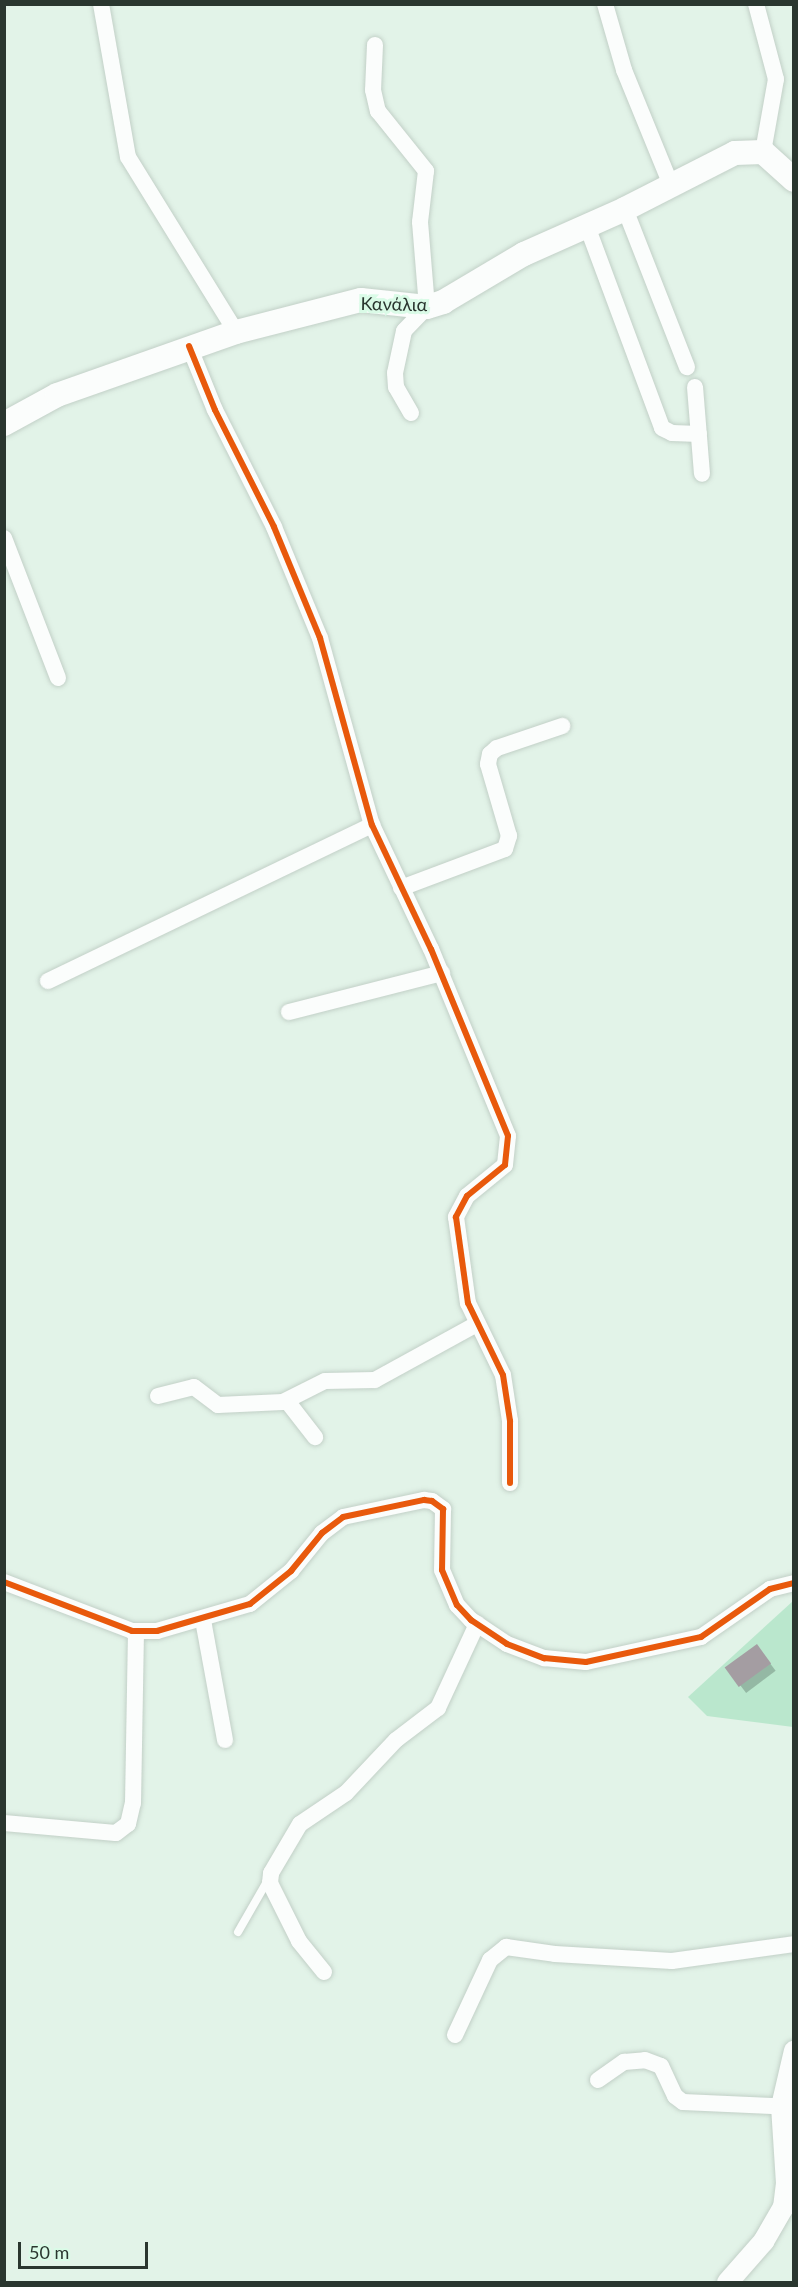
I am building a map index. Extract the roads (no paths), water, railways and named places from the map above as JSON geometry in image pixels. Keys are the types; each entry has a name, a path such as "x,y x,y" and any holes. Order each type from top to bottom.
{"main road":[{"name":"Κανάλια","path":"4,424 40,403 189,346 236,332 361,300 427,307 455,297 524,254 625,209 735,153 763,152"},
{"path":"763,152 794,180"}],"street":[{"path":"101,4 128,158 236,332"},
{"path":"604,4 624,70 671,185"},
{"path":"756,4 776,79 763,152"},
{"path":"375,45 373,90 378,111 389,129 425,167 420,222 427,307 406,327 397,361 396,387 411,413"},
{"path":"625,209 687,367"},
{"path":"587,226 662,428 672,433 699,434"},
{"path":"189,346 208,395 274,527 320,638 372,825 442,973 508,1136 505,1165 467,1196 456,1217 466,1295 477,1324 503,1375 510,1421 510,1483"},
{"path":"694,387 702,474"},
{"path":"4,538 58,678"},
{"path":"401,888 505,849 509,836 488,764 490,754 497,748 562,726"},
{"path":"48,981 372,825"},
{"path":"289,1012 442,973"},
{"path":"158,1396 192,1387 221,1406 286,1401 325,1381 375,1380 477,1324"},
{"path":"286,1401 315,1437"},
{"path":"4,1582 136,1632 203,1620 261,1596 343,1517 424,1500 432,1501 443,1509 442,1570 457,1605 477,1624 526,1654 564,1663 586,1662 701,1637 770,1589 794,1583"},
{"path":"203,1620 225,1740"},
{"path":"324,1972 302,1946 269,1878 300,1824 346,1794 396,1740 438,1708 477,1624"},
{"path":"4,1823 116,1833 128,1824 133,1803 136,1632"},
{"path":"455,2035 490,1960 506,1947 608,1959 672,1961 794,1944"},
{"path":"727,2283 763,2241 783,2207 786,2183 787,2106 794,2050"},
{"path":"598,2080 624,2062 645,2060 661,2066 675,2096 683,2102 787,2106"}],"lane":[{"path":"238,1932 269,1878"}]}
